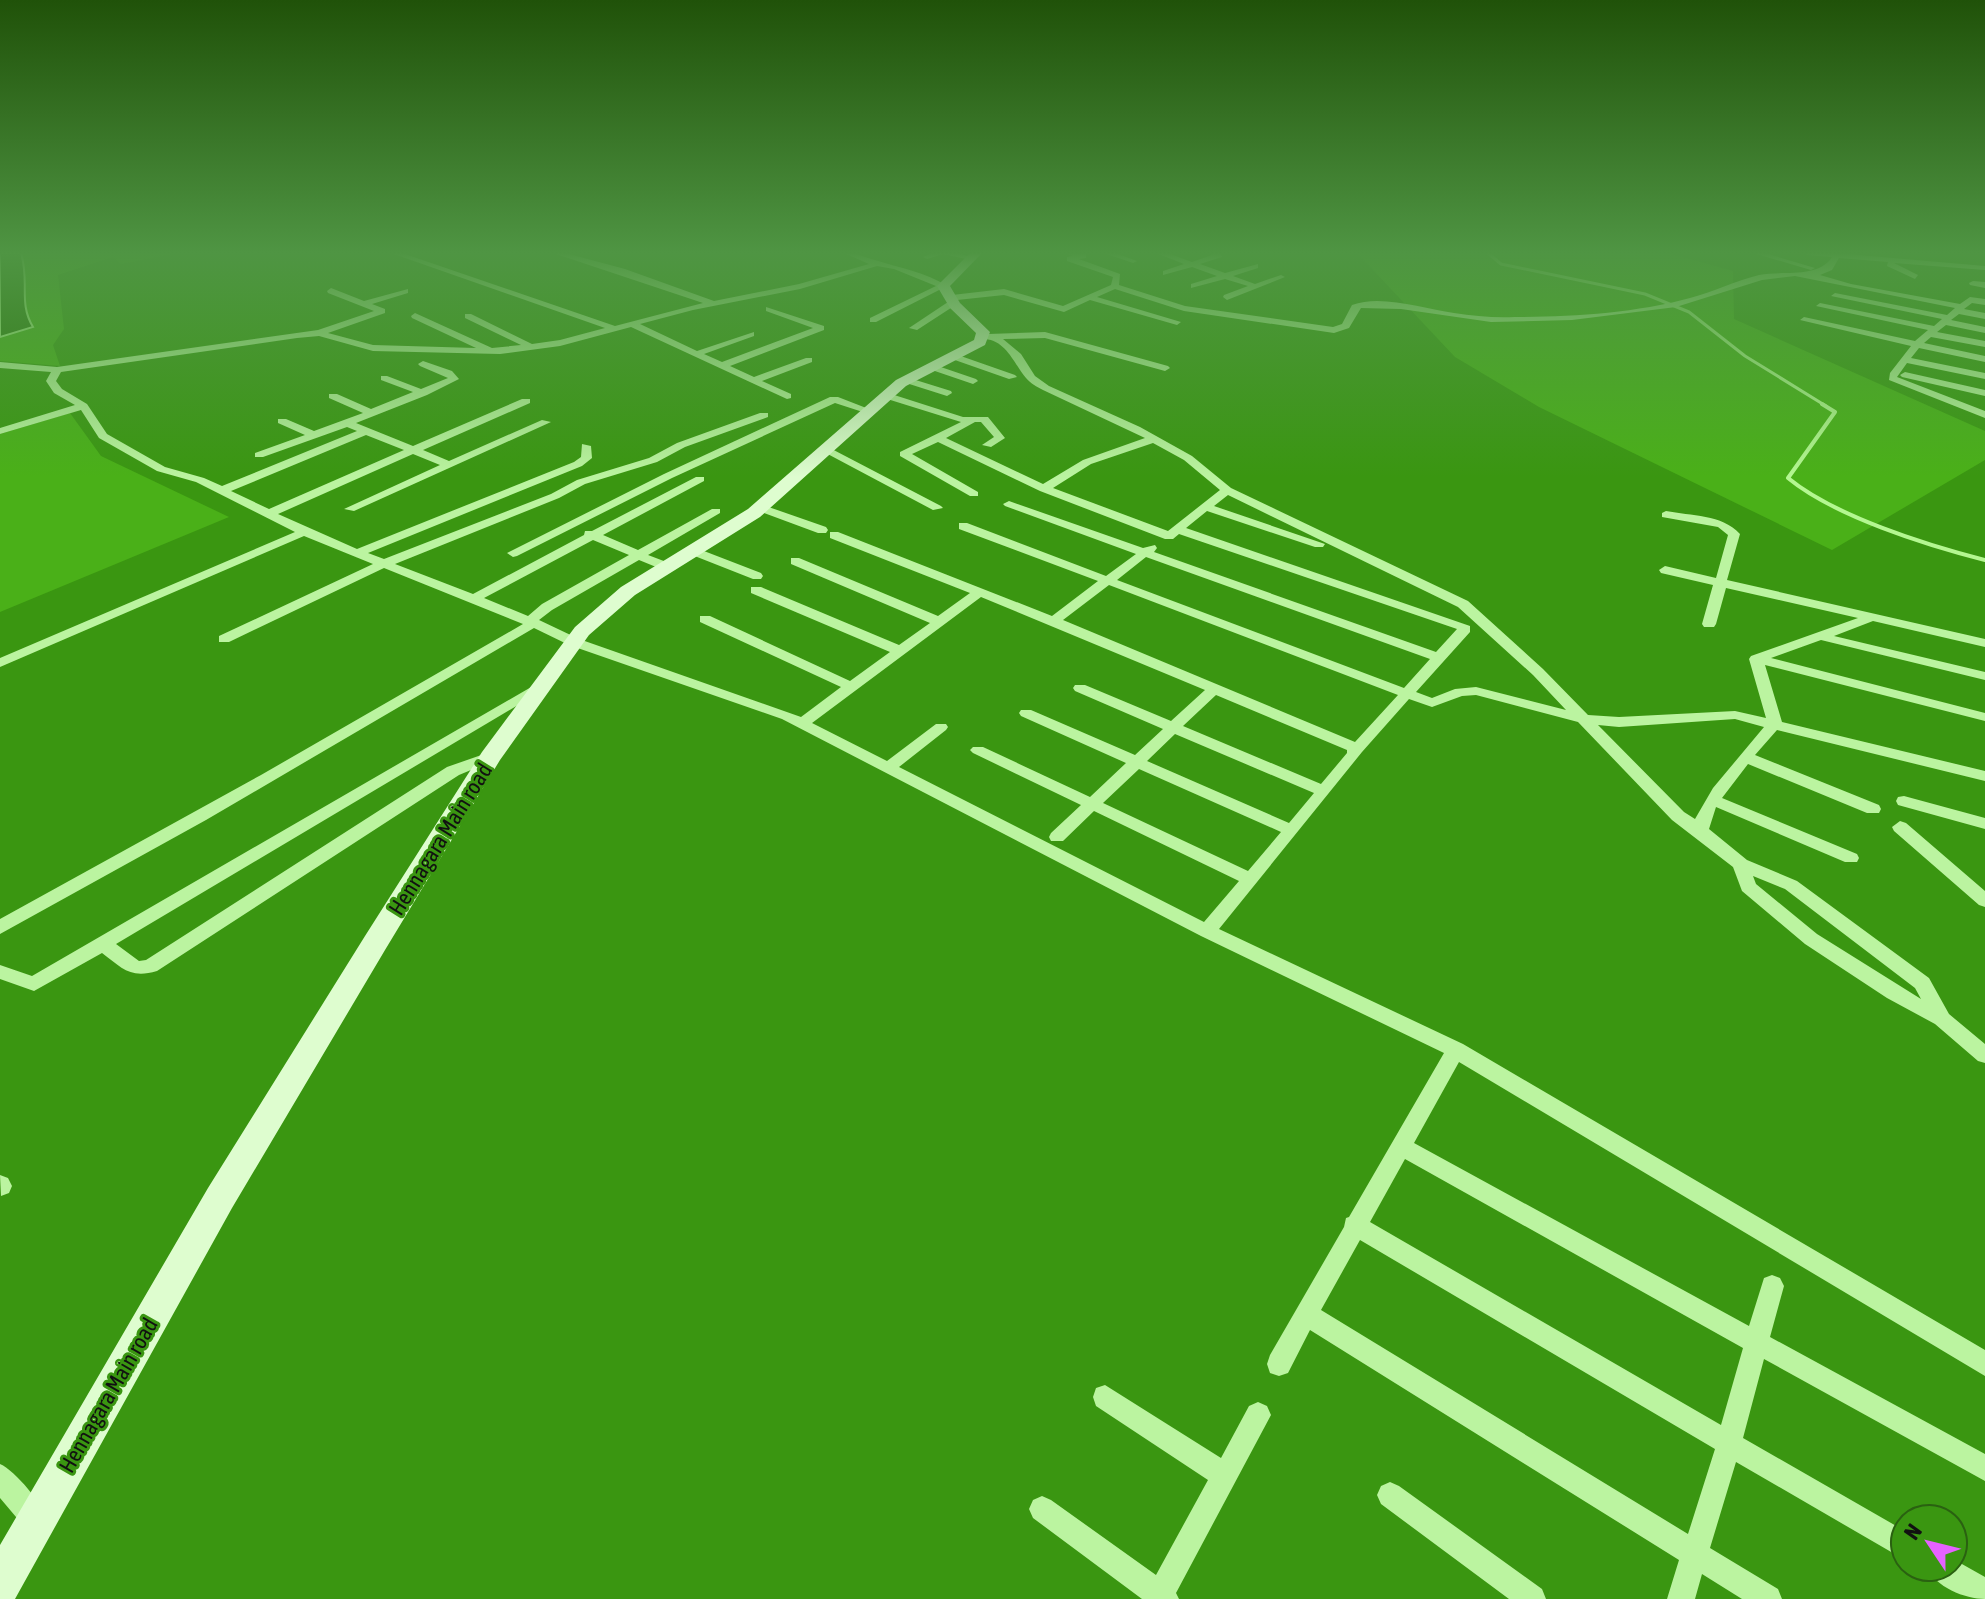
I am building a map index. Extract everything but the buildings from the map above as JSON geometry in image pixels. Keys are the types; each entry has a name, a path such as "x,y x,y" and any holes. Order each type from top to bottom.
{"street":[{"path":"0,365 57,370 319,333 334,328"},
{"path":"440,328 491,351"},
{"path":"492,328 531,347"},
{"path":"611,328 615,329"},
{"path":"319,333 373,348 491,351 531,347 620,328"},
{"path":"640,328 787,396"},
{"path":"721,366 820,328"},
{"path":"979,328 1018,356 1031,378 1046,388 1136,429 1188,458 1227,490 1463,604 1585,719 1678,816 1741,864 1791,885 1922,983 1942,1019"},
{"path":"1318,328 1341,328"},
{"path":"1838,328 1985,359"},
{"path":"1938,328 1916,345 1892,378 1985,415"},
{"path":"1959,328 1985,344"},
{"path":"696,354 751,334"},
{"path":"988,337 1045,335 1165,368"},
{"name":"Hennagara Main road","path":"0,1585 220,1198 490,757 574,642 628,591 760,508 888,396 988,337"},
{"path":"754,380 809,360"},
{"path":"1906,360 1985,376"},
{"path":"943,362 1012,377"},
{"path":"943,362 973,381"},
{"path":"259,455 450,383 455,376 453,370 423,364"},
{"path":"57,370 51,381 58,391 83,406 103,436 161,469 221,491 304,532 530,621 574,642 802,723 1207,931 1456,1050 1985,1364"},
{"path":"1895,373 1985,393"},
{"path":"384,378 423,393"},
{"path":"822,395 834,399 947,393"},
{"path":"333,396 369,412"},
{"path":"888,396 966,419 984,419 1000,438 987,445"},
{"path":"513,553 834,399"},
{"path":"268,514 526,401"},
{"path":"0,431 83,406"},
{"path":"224,639 385,563 555,496 581,482 643,464 681,445 764,415"},
{"path":"966,419 970,422 906,452 905,456 974,494"},
{"path":"282,421 314,435"},
{"path":"350,509 546,422"},
{"path":"347,423 449,465"},
{"path":"221,491 368,430"},
{"path":"938,438 1044,489 1463,627 1356,750 1207,931"},
{"path":"1044,489 1087,462 1151,440"},
{"path":"358,553 578,464 587,458 586,446"},
{"path":"826,449 937,508"},
{"path":"473,599 700,479"},
{"path":"1053,621 1227,490"},
{"path":"1009,504 1439,658"},
{"path":"1206,507 1326,546"},
{"path":"760,508 1053,621 1349,743 1356,750"},
{"path":"0,927 456,669 529,626 530,621 636,554 716,511"},
{"path":"1666,515 1722,524 1733,531 1709,624"},
{"path":"569,524 665,566"},
{"path":"963,526 1404,695 1432,703 1460,692 1476,691 1585,719 1619,722 1735,715 1985,776"},
{"path":"0,663 304,532"},
{"path":"691,550 900,651"},
{"path":"795,561 940,622"},
{"path":"1665,570 1985,643"},
{"path":"802,723 980,592"},
{"path":"1756,659 1873,617"},
{"path":"705,619 852,687"},
{"path":"1819,636 1985,676"},
{"path":"1756,659 1775,723"},
{"path":"1756,659 1985,717"},
{"path":"0,972 34,984 545,683"},
{"path":"1080,688 1324,791"},
{"path":"1057,837 1215,688"},
{"path":"1026,713 1291,830"},
{"path":"1701,831 1699,822 1713,800 1775,723"},
{"path":"888,768 941,727"},
{"path":"978,750 1250,879"},
{"path":"108,948 136,968 150,966 453,771 490,757"},
{"path":"1746,757 1873,809"},
{"path":"1713,800 1851,858"},
{"path":"1904,801 1985,824"},
{"path":"1900,827 1985,901"},
{"path":"1741,864 1748,887 1811,939 1894,993 1942,1019 1985,1055"},
{"path":"1279,1364 1354,1225 1456,1050"},
{"path":"1400,1146 1985,1468"},
{"path":"1354,1225 1889,1537"},
{"path":"1681,1599 1729,1444 1772,1286"},
{"path":"1306,1314 1768,1599"},
{"path":"1105,1397 1225,1476"},
{"path":"1042,1509 1161,1598 1258,1415"},
{"path":"0,1477 36,1521"},
{"path":"1390,1495 1532,1599"}],"shaded area":[{"path":"0,328 31,328 0,337"},
{"path":"33,328 64,328 53,345 60,366 0,361 0,337"},
{"path":"1427,328 1753,328 1985,431 1985,460 1832,550 1539,407 1455,357"},
{"path":"70,413 101,456 229,517 0,612 0,434"}],"waterway":[{"path":"1709,328 1745,356 1826,406"},
{"path":"1822,404 1835,412 1788,478 1807,492 1855,517 1985,560"}]}
